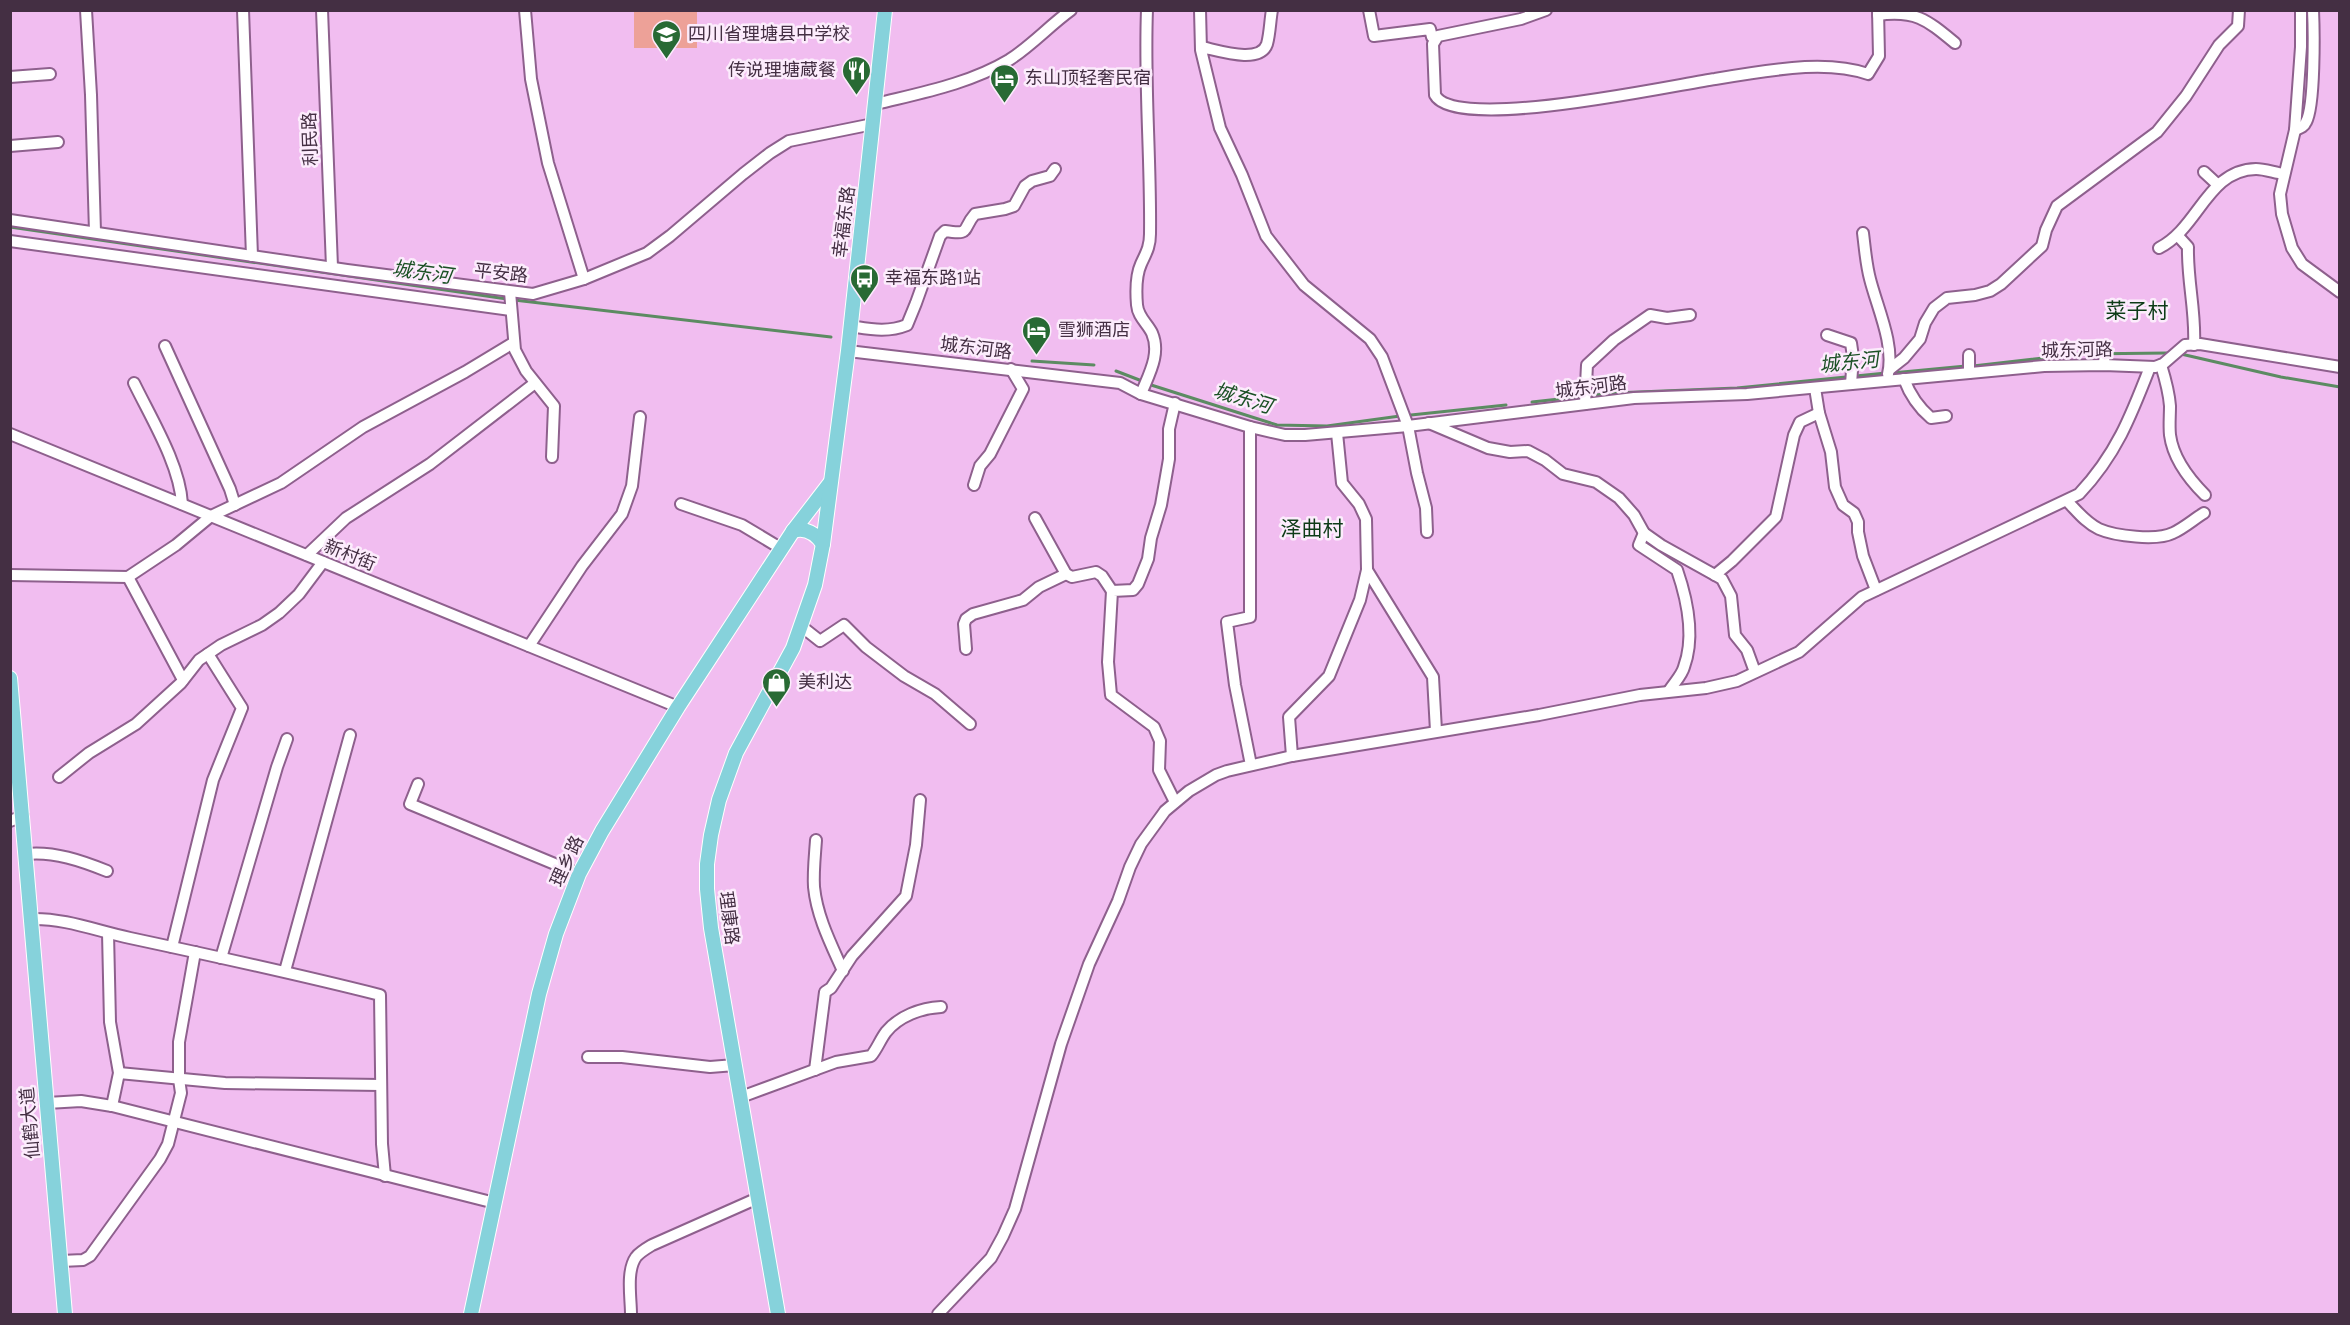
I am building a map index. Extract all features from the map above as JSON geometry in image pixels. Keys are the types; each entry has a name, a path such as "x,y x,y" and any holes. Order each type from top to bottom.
{"main road":[{"name":"幸福东路","path":"823,544 848,351 885,10"},
{"name":"理乡路","path":"471,1314 547,964 579,874 602,831 678,707 793,531 831,482"},
{"path":"793,531 811,533 823,544"},
{"name":"理康路","path":"778,1314 708,903 709,848 719,800 733,761 787,660 801,626 815,585 823,544"},
{"name":"仙鹤大道","path":"10,678 17,819 26,855 65,1314"}],"street":[{"path":"86,10 92,106 94,232"},
{"path":"243,10 252,256"},
{"name":"利民路","path":"322,10 332,267"},
{"path":"525,10 531,78 548,163 584,279"},
{"path":"876,104 937,88 998,66 1025,48 1071,10"},
{"path":"1145,387 1154,359 1154,342 1137,305 1138,274 1140,265 1148,253 1150,236 1150,161 1145,93 1147,10"},
{"path":"1200,10 1201,47 1206,78 1220,129 1242,175 1266,236 1305,285 1370,339 1382,357 1407,423 1416,473 1426,508 1426,532"},
{"path":"1201,47 1250,56 1260,53 1266,45 1272,10"},
{"path":"1369,10 1374,36 1430,29 1432,37 1435,38"},
{"path":"1546,10 1521,19 1440,34 1435,38 1433,44 1434,79 1437,99 1447,105 1466,109 1520,109 1575,103 1715,79 1804,67 1841,68 1868,74 1879,56 1878,13 1904,13 1920,17 1955,43"},
{"path":"1888,375 1920,339 1925,323 1934,308 1947,298 1976,295 1990,291 2001,284 2042,246 2046,230 2057,206 2157,132 2186,96 2218,45 2238,26 2239,10"},
{"path":"2301,10 2301,47 2295,130 2280,194 2282,214 2292,248 2302,264 2340,292"},
{"path":"2295,130 2304,126 2309,114 2315,47 2313,10"},
{"path":"10,77 50,74"},
{"name":"平安路","path":"10,220 332,267 510,300 584,279 647,253 743,174 783,145 796,139 873,124"},
{"path":"10,146 58,142"},
{"path":"850,326 895,330 906,325 940,236 945,231 960,233 967,230 975,214 1014,206 1025,186 1032,181 1050,176 1055,169"},
{"path":"2159,248 2174,241 2217,184 2232,176 2256,169 2284,174"},
{"path":"2205,172 2217,184"},
{"path":"1863,233 1870,280 1880,307 1888,375"},
{"path":"2178,236 2188,248 2187,266 2194,317 2194,345"},
{"path":"10,241 510,300 513,343 519,359 554,406 552,457"},
{"path":"1585,404 1587,365 1614,340 1650,315 1667,318 1690,315"},
{"path":"1827,335 1851,344 1853,372 1851,384"},
{"path":"10,575 128,577 176,545 211,516 281,483 363,427 465,372 513,343"},
{"path":"938,1314 990,1258 1004,1236 1015,1209 1061,1044 1089,964 1141,844 1157,821 1175,802 1216,775 1292,756 1737,681 1799,652 1834,619 1862,597 2067,501 2087,486 2116,446 2155,366 2186,345 2340,367"},
{"path":"165,346 236,505"},
{"name":"城东河路","path":"848,351 1145,387 1175,403 1250,427 1286,435 1337,433 1634,398 1748,394 1851,384 1888,375 1904,379 2044,366 2104,357 2155,366"},
{"path":"1969,355 1969,373"},
{"path":"2155,366 2166,381 2170,406 2170,435 2177,456 2192,482 2205,495"},
{"path":"974,485 980,466 990,454 1023,389 1011,369"},
{"path":"1904,379 1921,410 1931,418 1946,416"},
{"path":"307,555 346,518 430,464 534,382"},
{"path":"134,383 173,467 182,504"},
{"path":"1815,388 1819,413 1831,453 1835,487 1843,505 1854,513 1858,522 1863,556 1876,590"},
{"path":"1113,591 1132,590 1138,584 1148,559 1169,459 1169,429 1175,403"},
{"path":"1714,575 1732,561 1776,517 1794,435 1800,422 1819,413"},
{"path":"529,646 582,566 622,514 632,486 640,417"},
{"path":"1429,423 1488,448 1510,452 1528,451 1545,460 1563,474 1596,482 1619,498 1634,514 1644,532 1661,545 1722,579 1731,596 1735,635 1747,650 1755,672"},
{"path":"1250,427 1250,617 1227,622 1235,685 1251,765"},
{"path":"1292,756 1289,717 1329,676 1360,600 1367,570 1366,519 1359,504 1342,483 1337,433"},
{"name":"新村街","path":"10,435 678,707"},
{"path":"2067,501 2090,523 2113,534 2137,536 2172,533 2204,513"},
{"path":"681,504 742,525 782,549"},
{"path":"1035,518 1066,574 1072,577 1096,572 1102,576 1113,591 1108,662 1111,695 1154,727 1160,741 1158,770 1175,802"},
{"path":"1644,532 1639,545 1677,570 1688,614 1689,640 1684,668 1669,691"},
{"path":"59,777 88,753 136,724 183,680 199,660 279,613 299,594 322,562"},
{"path":"1367,570 1433,677 1436,731"},
{"path":"966,649 964,624 970,616 1023,600 1039,587 1066,574"},
{"path":"128,577 183,680"},
{"path":"801,626 820,641 844,625 904,676 935,694 970,724"},
{"path":"172,947 213,780 242,708 208,654"},
{"path":"285,971 350,735"},
{"path":"221,958 287,740"},
{"path":"417,784 410,804 579,874"},
{"path":"815,1070 825,992 843,972 852,956 906,896 916,845 920,800"},
{"path":"816,840 814,885 816,899 821,922 843,972"},
{"path":"26,855 48,853 91,864 107,871"},
{"path":"31,918 56,919 380,995 385,1176"},
{"path":"108,933 110,1022 119,1073 112,1106"},
{"path":"60,1261 83,1260 90,1256 160,1159 174,1122 181,1093 179,1042 195,952"},
{"path":"741,1097 836,1062 871,1056 879,1047 884,1034 894,1024 923,1008 941,1007"},
{"path":"588,1057 710,1067 735,1065"},
{"path":"119,1073 225,1083 381,1085"},
{"path":"46,1103 81,1101 112,1106 495,1203"},
{"path":"630,1314 632,1268 636,1257 641,1252 758,1198"}],"shaded area":[{"path":"634,11 697,11 697,48 634,48"}],"waterway":[{"name":"城东河","path":"10,227 507,299"},
{"name":"城东河","path":"514,300 831,337"},
{"name":"城东河","path":"1973,366 2079,354 2168,353"},
{"name":"城东河","path":"2181,354 2281,377 2340,387"},
{"name":"城东河","path":"1032,361 1094,365"},
{"name":"城东河","path":"1892,373 1966,366"},
{"name":"城东河","path":"1116,371 1142,381"},
{"name":"城东河","path":"1532,402 1614,393 1737,388 1886,373"},
{"name":"城东河","path":"1148,384 1277,425 1327,426 1400,416"},
{"name":"城东河","path":"1411,415 1506,405"}],"place":[{"name":"四川省理塘县中学校","path":"667,60"},
{"name":"传说理塘蔵餐","path":"857,96"},
{"name":"东山顶轻奢民宿","path":"1004,104"},
{"name":"幸福东路1站","path":"864,304"},
{"name":"雪狮酒店","path":"1037,356"},
{"name":"美利达","path":"777,708"}],"district":[{"name":"菜子村","path":"2137,311"},
{"name":"泽曲村","path":"1312,529"}]}
